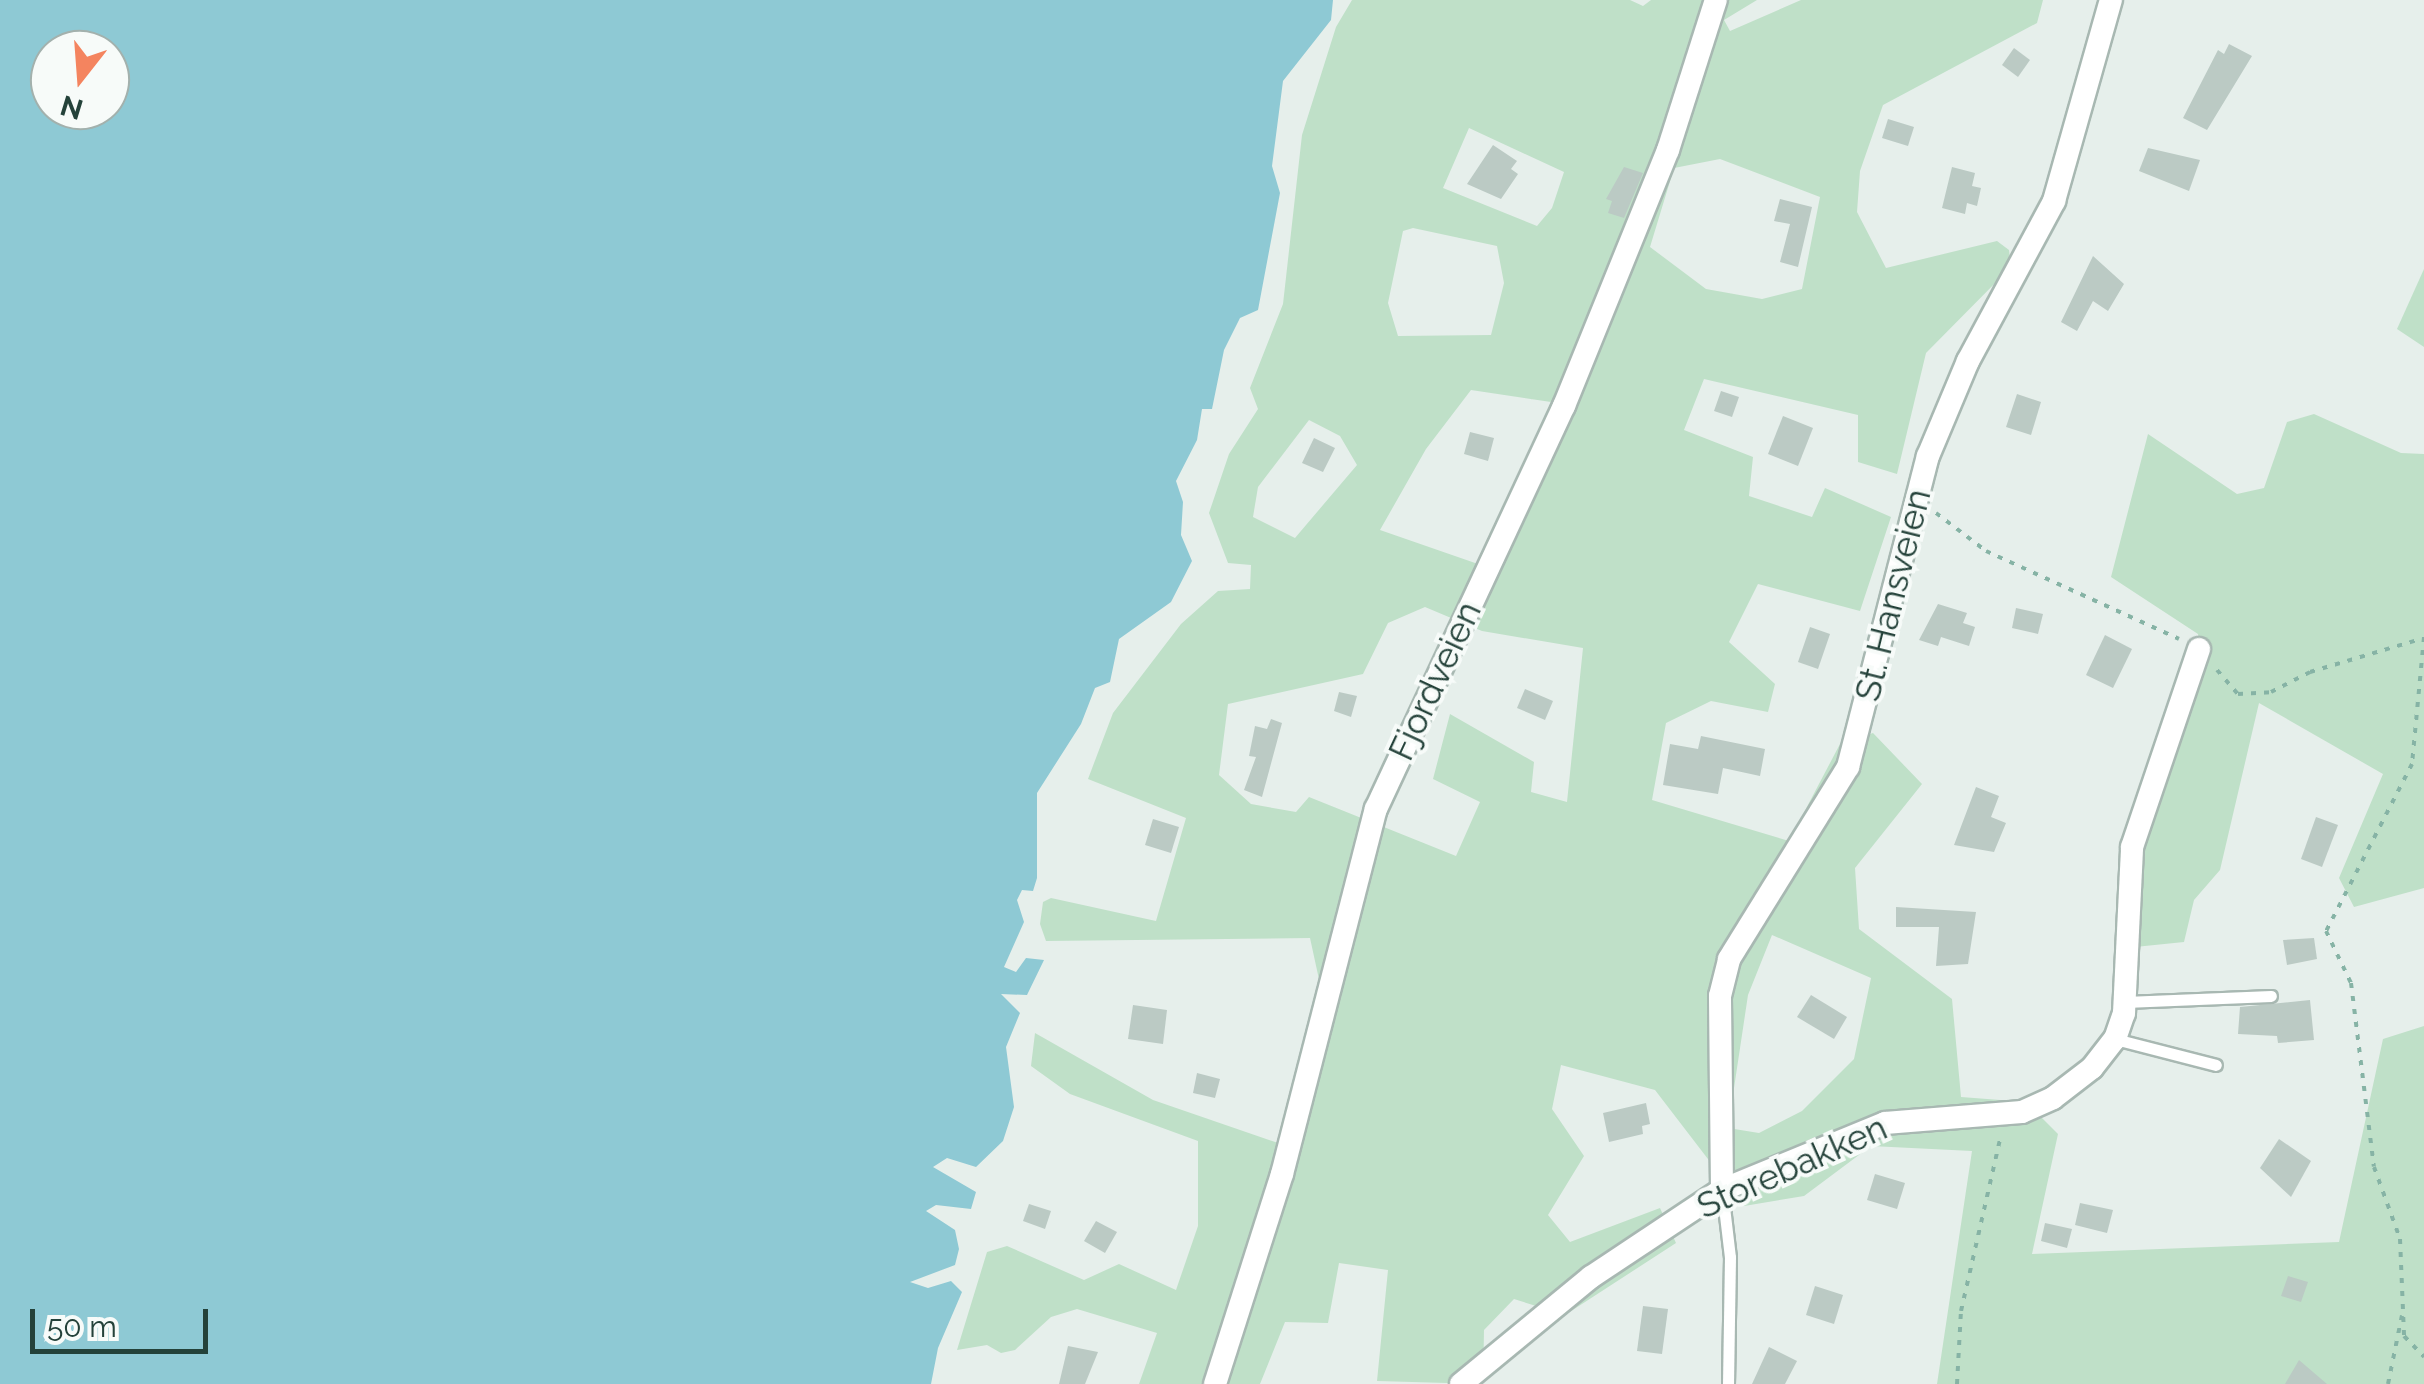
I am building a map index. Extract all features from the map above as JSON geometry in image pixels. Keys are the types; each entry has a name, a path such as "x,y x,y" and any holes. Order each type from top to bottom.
{"street":[{"name":"Fjordveien","path":"1215,1384 1282,1174 1376,809 1564,406 1668,150 1716,0"},
{"name":"St. Hansveien","path":"1722,1190 1720,996 1729,958 1848,767 1914,504 1944,411 2054,201 2111,0"},
{"path":"2115,1039 2124,1002 2132,847 2199,649"},
{"name":"Storebakken","path":"1460,1384 1591,1276 1722,1190 1885,1123 2006,1115 2053,1098 2115,1039"}],"lane":[{"path":"2124,1002 2271,996"},
{"path":"2115,1039 2216,1065"},
{"path":"1722,1190 1730,1257 1728,1384"}],"path":[{"path":"1914,504 1986,551 2199,649 2238,694 2272,692 2310,672 2422,638 2424,689 2412,764 2326,930 2351,984 2374,1167 2400,1239 2404,1336 2424,1357"},
{"path":"1957,1384 1961,1310 2006,1115"},
{"path":"2388,1384 2403,1310"}],"green space":[{"path":"1352,0 1630,0 1643,6 1651,0 1757,0 1724,20 1730,31 1801,0 2043,0 2037,23 1883,105 1860,171 1857,212 1886,268 1997,241 2009,250 2011,267 1926,353 1897,474 1858,462 1858,415 1704,379 1684,430 1753,457 1749,496 1812,517 1825,488 1891,517 1860,611 1758,584 1729,642 1775,684 1768,712 1711,701 1666,723 1652,800 1789,841 1840,744 1873,733 1922,784 1855,868 1859,929 1952,999 1961,1097 2026,1102 2058,1134 2032,1254 2339,1242 2383,1039 2424,1026 2424,1384 1937,1384 1972,1151 1871,1146 1804,1196 1744,1206 1655,1090 1561,1065 1552,1109 1584,1156 1548,1215 1570,1242 1660,1208 1676,1243 1565,1315 1514,1299 1484,1330 1483,1384 1377,1381 1388,1270 1339,1263 1328,1323 1285,1322 1260,1384 1139,1384 1157,1333 1077,1309 1051,1317 1015,1350 1001,1353 987,1345 957,1350 987,1252 1007,1246 1084,1280 1119,1264 1176,1290 1198,1226 1198,1141 1070,1094 1031,1066 1035,1033 1153,1100 1281,1144 1320,984 1310,938 1046,941 1040,924 1043,902 1051,898 1156,921 1186,818 1088,779 1113,713 1181,624 1218,591 1250,589 1251,565 1228,563 1209,513 1229,454 1258,409 1250,388 1283,304 1302,135 1336,27","holes":["1469,128 1564,172 1552,208 1537,226 1443,188","1720,159 1820,197 1802,289 1762,299 1706,289 1650,247 1674,168","1413,228 1497,246 1504,283 1491,335 1398,336 1388,303 1403,231","1471,390 1551,402 1478,564 1380,530 1426,449","1309,420 1340,436 1357,465 1295,538 1253,517 1258,487","1425,607 1482,631 1583,648 1567,802 1531,792 1534,762 1450,714 1433,779 1480,802 1456,856 1309,797 1296,812 1251,804 1219,775 1228,704 1363,674 1388,623","1772,935 1871,978 1854,1059 1802,1111 1759,1133 1728,1128 1748,995"]},
{"path":"2424,269 2424,347 2397,329"},
{"path":"2314,414 2401,453 2424,454 2424,888 2354,907 2339,878 2383,774 2259,703 2220,870 2194,900 2184,942 2135,947 2140,848 2203,671 2198,634 2111,577 2148,434 2237,494 2264,488 2287,422"}],"water":[{"path":"0,0 1333,0 1331,20 1283,81 1272,166 1280,193 1258,310 1240,318 1224,350 1212,409 1202,409 1197,440 1176,481 1183,502 1181,535 1192,561 1171,602 1119,639 1110,682 1095,688 1081,724 1037,793 1037,878 1033,891 1022,890 1017,900 1024,922 1004,967 1016,972 1026,958 1044,960 1027,995 1001,994 1020,1013 1006,1047 1014,1107 1003,1141 976,1167 947,1158 933,1167 976,1192 971,1209 936,1205 926,1211 955,1230 959,1249 955,1265 910,1282 928,1288 951,1281 962,1292 938,1348 931,1384 0,1384"}],"building":[{"path":"2229,44 2252,56 2207,130 2183,118 2218,50 2224,54"},
{"path":"2014,48 2030,60 2018,77 2002,65"},
{"path":"1888,119 1914,127 1908,146 1882,138"},
{"path":"1493,145 1517,161 1511,169 1518,174 1501,199 1467,184"},
{"path":"2148,148 2200,160 2189,191 2139,171"},
{"path":"1624,167 1643,173 1624,218 1608,213 1612,201 1606,199"},
{"path":"1952,167 1975,173 1972,186 1981,188 1977,206 1967,203 1965,214 1942,208"},
{"path":"1780,199 1812,207 1798,267 1780,262 1790,224 1774,221"},
{"path":"2093,256 2124,284 2108,311 2093,301 2077,331 2061,322"},
{"path":"1721,391 1739,397 1732,417 1714,411"},
{"path":"2017,394 2041,402 2031,435 2006,427"},
{"path":"1783,416 1813,428 1798,466 1768,454"},
{"path":"1470,432 1494,438 1488,461 1464,454"},
{"path":"1314,438 1335,448 1323,472 1302,463"},
{"path":"1938,604 1967,613 1963,623 1975,627 1969,646 1941,637 1938,646 1919,640"},
{"path":"2016,608 2043,614 2038,634 2012,628"},
{"path":"1810,627 1830,634 1818,669 1798,662"},
{"path":"2105,635 2132,649 2113,688 2086,675"},
{"path":"1525,689 1553,701 1545,720 1517,708"},
{"path":"1339,692 1357,696 1351,717 1334,711"},
{"path":"1271,719 1282,723 1262,797 1244,790 1256,757 1249,756 1255,726 1267,729"},
{"path":"1701,736 1765,749 1760,776 1723,768 1718,794 1663,785 1670,744 1698,749"},
{"path":"1976,787 1999,796 1991,817 2006,823 1994,852 1954,845"},
{"path":"2316,817 2338,825 2322,867 2301,859"},
{"path":"1153,819 1179,827 1171,853 1145,845"},
{"path":"1896,907 1976,912 1968,964 1936,966 1939,927 1896,927"},
{"path":"2314,938 2317,959 2287,965 2283,940"},
{"path":"1811,995 1847,1017 1834,1039 1797,1017"},
{"path":"2310,1000 2314,1040 2278,1043 2277,1036 2238,1034 2240,1007"},
{"path":"1133,1005 1167,1010 1163,1044 1128,1039"},
{"path":"1197,1073 1220,1079 1215,1098 1193,1093"},
{"path":"1646,1103 1650,1124 1642,1126 1643,1134 1609,1142 1603,1113"},
{"path":"2279,1139 2311,1161 2291,1197 2260,1168"},
{"path":"1875,1174 1905,1183 1897,1209 1867,1200"},
{"path":"2080,1203 2113,1210 2107,1233 2075,1225"},
{"path":"1029,1204 1051,1211 1045,1229 1023,1221"},
{"path":"1096,1221 1117,1232 1105,1253 1084,1241"},
{"path":"2045,1223 2072,1229 2067,1248 2041,1241"},
{"path":"2288,1276 2308,1282 2301,1302 2281,1296"},
{"path":"1815,1286 1843,1295 1834,1324 1806,1315"},
{"path":"1643,1306 1668,1309 1662,1354 1637,1351"},
{"path":"1068,1346 1098,1352 1085,1384 1059,1384"},
{"path":"1769,1347 1797,1361 1785,1384 1752,1384"},
{"path":"2299,1360 2327,1384 2285,1384"}]}
